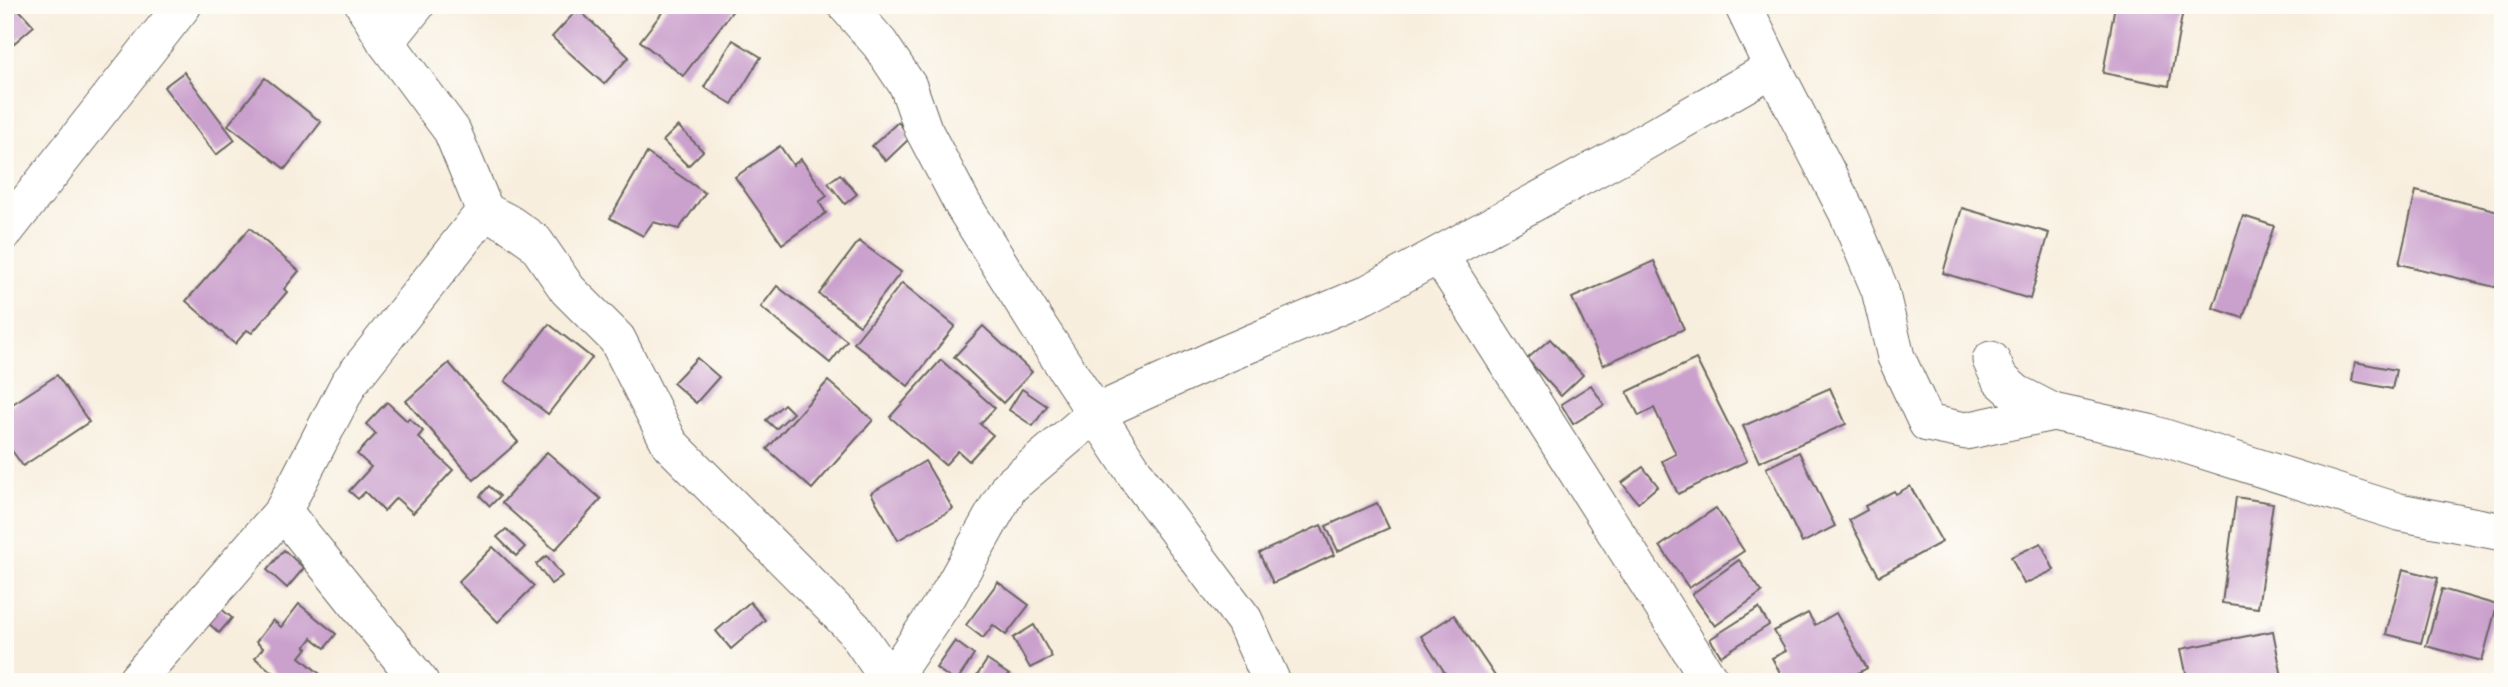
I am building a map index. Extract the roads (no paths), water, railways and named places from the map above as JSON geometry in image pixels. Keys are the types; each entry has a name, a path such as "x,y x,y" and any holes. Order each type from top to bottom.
{"street":[{"path":"5,231 183,5"},
{"path":"364,5 386,42 452,131 485,211 535,242 568,290 617,339 670,444 854,629 890,682 949,594 1009,487 1096,413 1365,295 1614,160 1773,68"},
{"path":"386,42 416,5"},
{"path":"846,5 880,44 908,86 923,129 963,205 1139,481 1244,620 1272,682"},
{"path":"1743,5 1847,212 1880,290 1896,356 1927,423 1966,431 2053,412"},
{"path":"135,682 283,511 349,383 485,211"},
{"path":"1439,255 1711,682"},
{"path":"1991,360 2000,379 2016,393 2053,412 2149,433 2399,512 2503,532"},
{"path":"283,511 420,682"}]}
